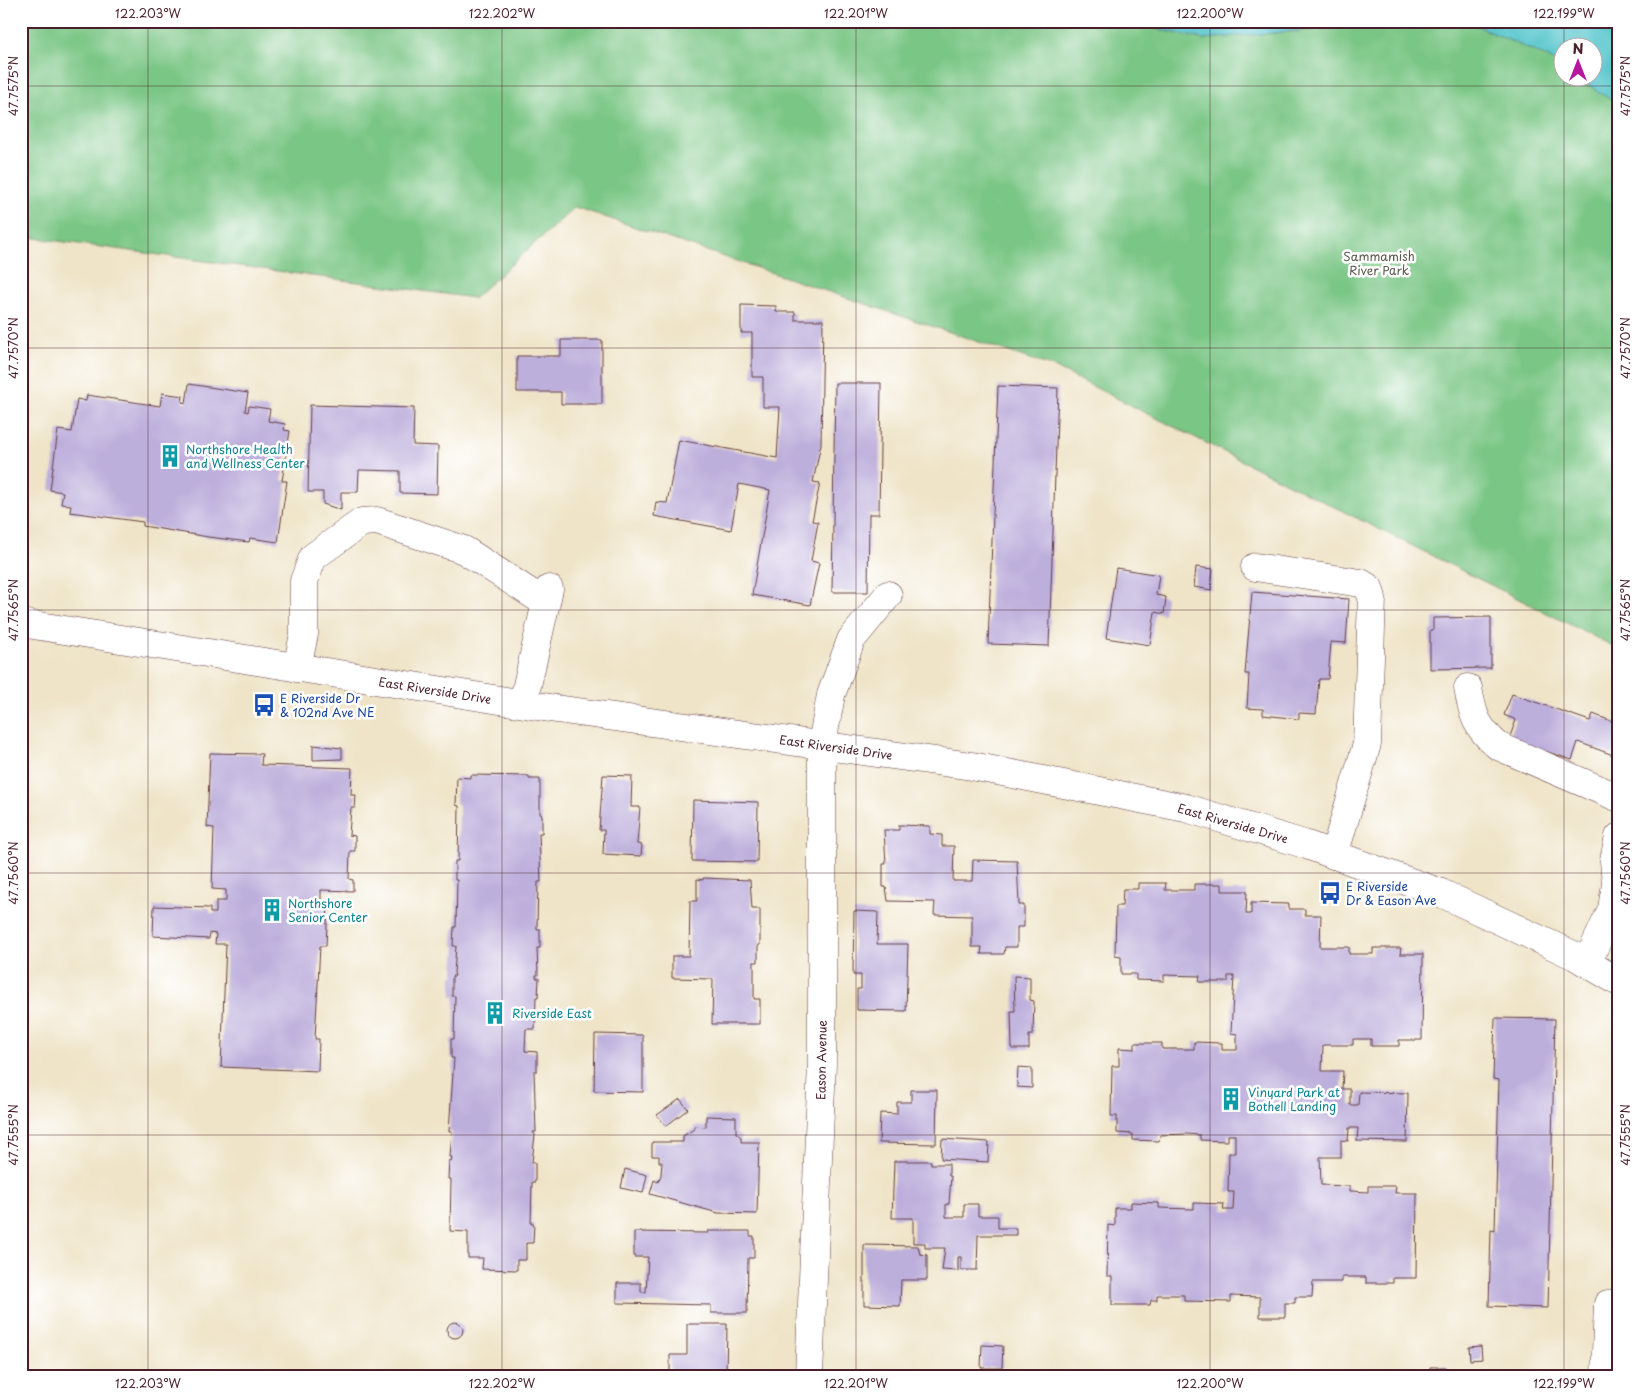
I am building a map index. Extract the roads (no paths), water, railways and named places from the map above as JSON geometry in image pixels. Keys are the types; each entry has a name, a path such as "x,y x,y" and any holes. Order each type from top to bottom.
{"main road":[{"path":"297,668 304,634 304,581 313,557 362,522 377,521 464,550 548,596 522,703"},
{"path":"1255,567 1361,583 1369,588 1372,598 1367,744 1334,854"},
{"name":"Eason Avenue","path":"809,1376 822,1063 822,744 831,696 851,640 888,595"},
{"name":"East Riverside Drive","path":"21,623 522,703 972,766 1186,808 1334,854 1441,893 1587,963 1619,982"},
{"path":"1468,688 1473,716 1484,734 1498,746 1619,798"},
{"path":"1587,963 1612,909 1616,884 1614,860 1619,837"},
{"path":"1605,1376 1608,1304 1619,1304"}],"water":[{"path":"1121,21 1370,21 1343,27 1203,39"},
{"path":"1466,21 1619,21 1619,105 1593,88 1602,88 1602,38 1552,38 1552,60"}],"place":[{"name":"Northshore Health and Wellness Center","path":"170,456"},
{"name":"E Riverside Dr & 102nd Ave NE","path":"264,705"},
{"name":"E Riverside Dr & Eason Ave","path":"1330,893"},
{"name":"Northshore Senior Center","path":"272,910"},
{"name":"Riverside East","path":"495,1013"},
{"name":"Vinyard Park at Bothell Landing","path":"1231,1099"}],"park label":[{"name":"Sammamish River Park","path":"1379,263"}]}
